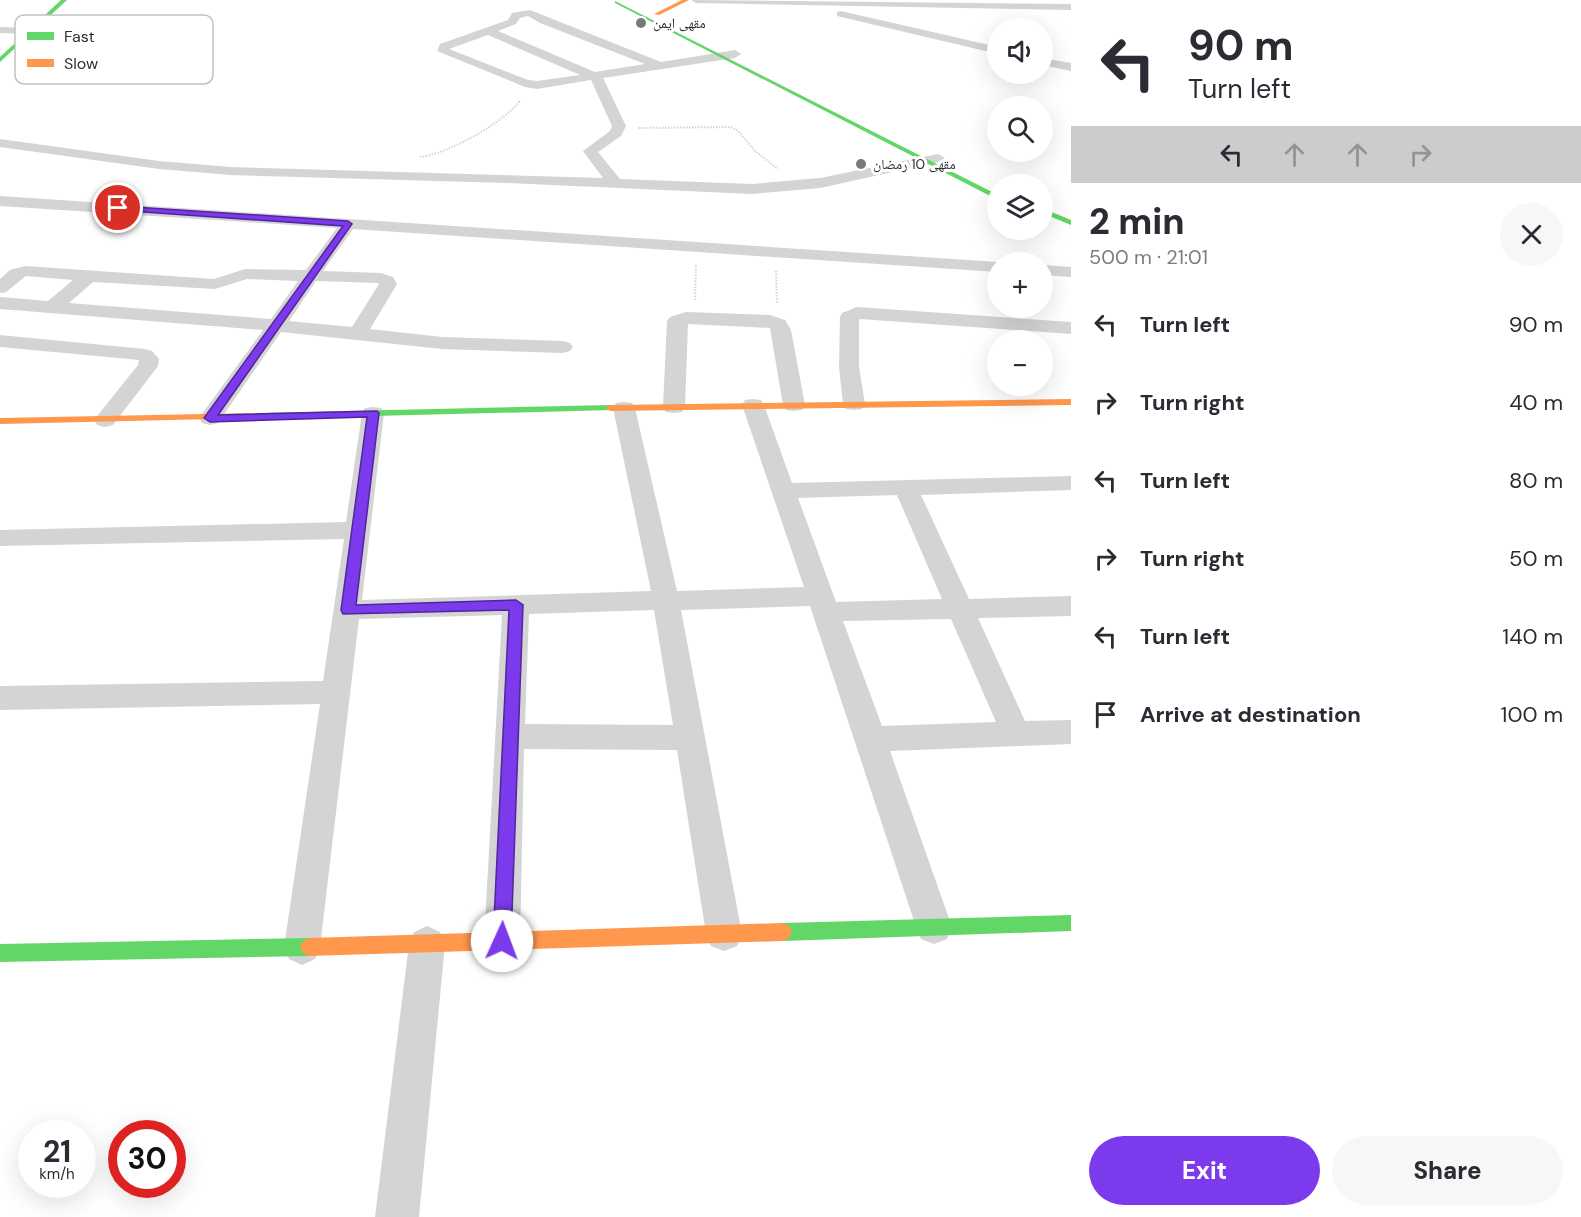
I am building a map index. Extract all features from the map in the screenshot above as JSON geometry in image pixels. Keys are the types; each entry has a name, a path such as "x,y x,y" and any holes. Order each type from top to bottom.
{"street":[{"path":"48,15 64,0"},
{"path":"657,14 686,0"},
{"path":"696,0 1071,7"},
{"path":"621,1 657,14 729,55"},
{"path":"621,1 932,160 987,192"},
{"path":"788,1 987,48"},
{"path":"660,66 544,21 530,13 518,14 512,22 444,46 443,51 531,85 596,77 729,55"},
{"path":"0,30 15,30"},
{"path":"488,31 596,77 619,124 619,129 590,151 595,160 617,184"},
{"path":"0,60 15,46"},
{"path":"1053,63 1071,67"},
{"path":"0,143 159,165 231,171 752,189 801,185 932,160 987,183"},
{"path":"0,201 987,266"},
{"path":"1053,215 1071,223"},
{"path":"210,418 348,224"},
{"path":"1053,226 1071,234"},
{"path":"0,288 16,274 25,271 215,284 240,274 381,278 388,284 358,333"},
{"path":"1053,271 1071,272"},
{"path":"53,307 89,276"},
{"path":"0,303 276,325 480,346 563,347"},
{"path":"854,404 849,367 849,317 853,314 1071,328"},
{"path":"674,407 677,321 694,318 770,321 778,324 782,330 794,405"},
{"path":"0,341 145,355 149,359 148,366 105,420"},
{"path":"0,421 753,405 1071,402"},
{"path":"753,405 872,739 934,927"},
{"path":"624,408 666,601 724,934"},
{"path":"302,947 373,413"},
{"path":"784,491 1071,483"},
{"path":"906,488 957,608 1016,734"},
{"path":"0,538 358,530"},
{"path":"348,610 666,601 957,608 1071,606"},
{"path":"502,941 516,605"},
{"path":"0,698 336,692"},
{"path":"872,739 1071,732"},
{"path":"509,736 690,738"},
{"path":"0,953 428,944 1071,923"},
{"path":"397,1217 428,944"}],"path":[{"path":"416,157 437,154 498,125 514,110 531,85"},
{"path":"619,129 731,127 738,131 755,151 801,185"},
{"path":"694,318 697,263"},
{"path":"776,271 778,324"}],"traffic: fast":[{"path":"48,15 64,0"},
{"path":"617,2 987,192"},
{"path":"0,60 15,46"},
{"path":"1053,215 1071,223"},
{"path":"257,416 610,408"},
{"path":"783,932 1071,923"},
{"path":"0,953 309,947"}],"traffic: slow":[{"path":"657,14 686,0"},
{"path":"610,408 1071,402"},
{"path":"0,421 257,416"},
{"path":"309,947 783,932"}],"place":[{"name":"مقهى ايمن","path":"641,23"},
{"name":"مقهى 10 رمضان","path":"861,164"}],"route":[{"path":"118,208 348,224 210,418 373,413 348,610 516,605 502,941"}]}
